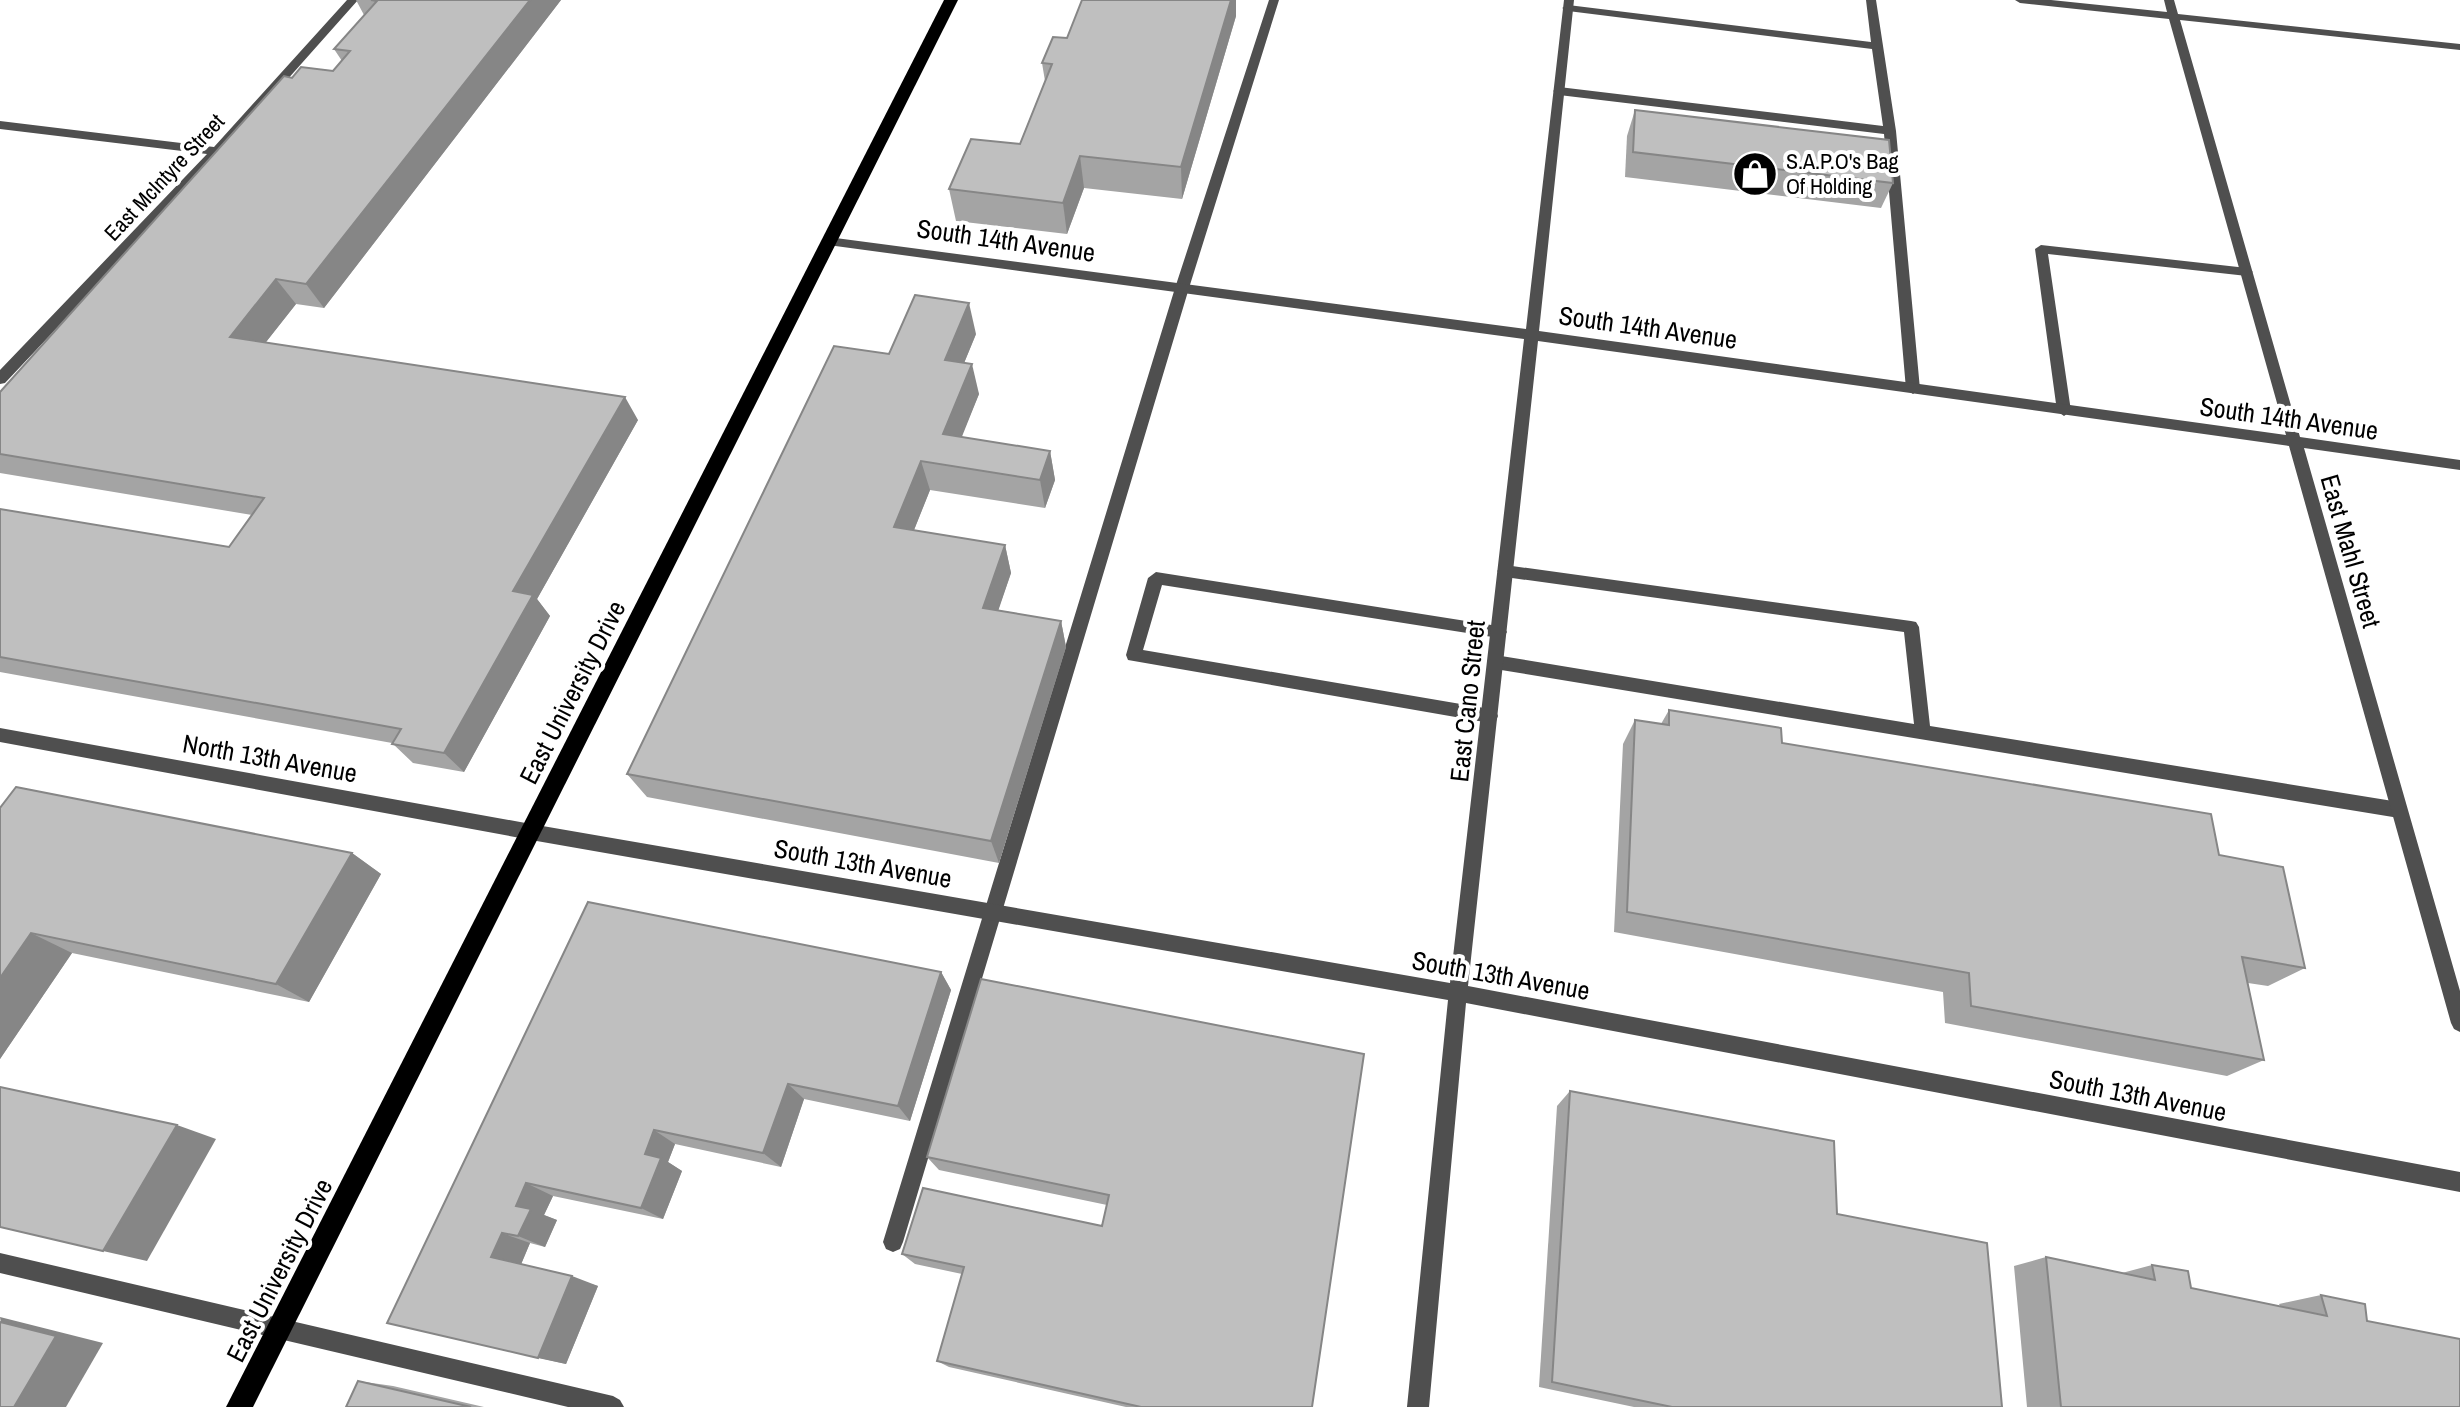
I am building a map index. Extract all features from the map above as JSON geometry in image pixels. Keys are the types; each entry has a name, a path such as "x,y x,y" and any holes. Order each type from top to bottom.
{"main road":[{"name":"East University Drive","path":"239,1407 951,0"}],"street":[{"name":"East McIntyre Street","path":"0,379 217,151 353,0"},
{"path":"893,1242 1182,288 1274,0"},
{"path":"1871,0 1890,131 1913,389"},
{"path":"2020,0 2460,47"},
{"name":"East Mahl Street","path":"2169,0 2460,1023"},
{"path":"1569,4 1878,46"},
{"name":"East Cano Street","path":"1418,1407 1458,993 1569,4"},
{"path":"1559,91 1890,131"},
{"path":"0,125 217,151"},
{"name":"South 14th Avenue","path":"828,241 1532,335 2460,465"},
{"path":"2064,411 2041,249 2247,272"},
{"path":"1505,571 1911,627 1923,732"},
{"path":"1490,716 1134,655 1156,578 1499,632"},
{"path":"1495,662 2399,810"},
{"name":"North 13th Avenue","path":"0,735 531,832"},
{"name":"South 13th Avenue","path":"531,832 1458,993 2460,1182"},
{"path":"0,1263 613,1407"}],"building":[{"path":"371,0 530,0 306,284 276,279 230,337 625,397 513,591 533,595 444,753 392,744 401,729 0,657 0,509 229,547 264,498 0,454 0,392 284,76 292,78 301,67 333,71 350,51 334,49 377,1"},
{"path":"1082,0 1231,0 1181,167 1080,156 1063,203 949,189 971,139 1020,144 1052,64 1042,63 1053,37 1067,38"},
{"path":"1635,110 1889,140 1893,183 1633,152"},
{"path":"915,295 969,303 945,360 972,364 943,434 1050,451 1040,480 921,461 894,527 1005,545 983,608 1061,621 991,841 627,774 834,346 889,354"},
{"path":"1669,710 1781,728 1782,743 2211,814 2219,855 2283,867 2305,968 2242,957 2264,1060 1971,1006 1969,973 1627,912 1635,720 1669,725"},
{"path":"16,787 352,853 276,984 31,933 0,978 0,808"},
{"path":"588,902 941,972 898,1106 788,1084 763,1153 654,1130 645,1154 661,1158 641,1208 526,1183 516,1206 531,1209 518,1236 502,1233 491,1257 572,1276 538,1358 387,1323"},
{"path":"981,979 1364,1054 1312,1407 1141,1407 937,1361 964,1267 902,1254 923,1188 1102,1226 1109,1195 927,1157"},
{"path":"0,1087 177,1125 103,1251 0,1227"},
{"path":"1570,1091 1834,1141 1837,1214 1987,1243 2002,1407 1672,1407 1552,1382"},
{"path":"2046,1257 2155,1280 2152,1265 2188,1271 2191,1288 2327,1316 2321,1295 2365,1304 2367,1321 2460,1339 2460,1407 2061,1407"},
{"path":"0,1322 56,1336 14,1407 0,1407"},
{"path":"358,1381 471,1407 346,1407"}],"place":[{"name":"S.A.P.O's Bag Of Holding","path":"1755,174"}]}
